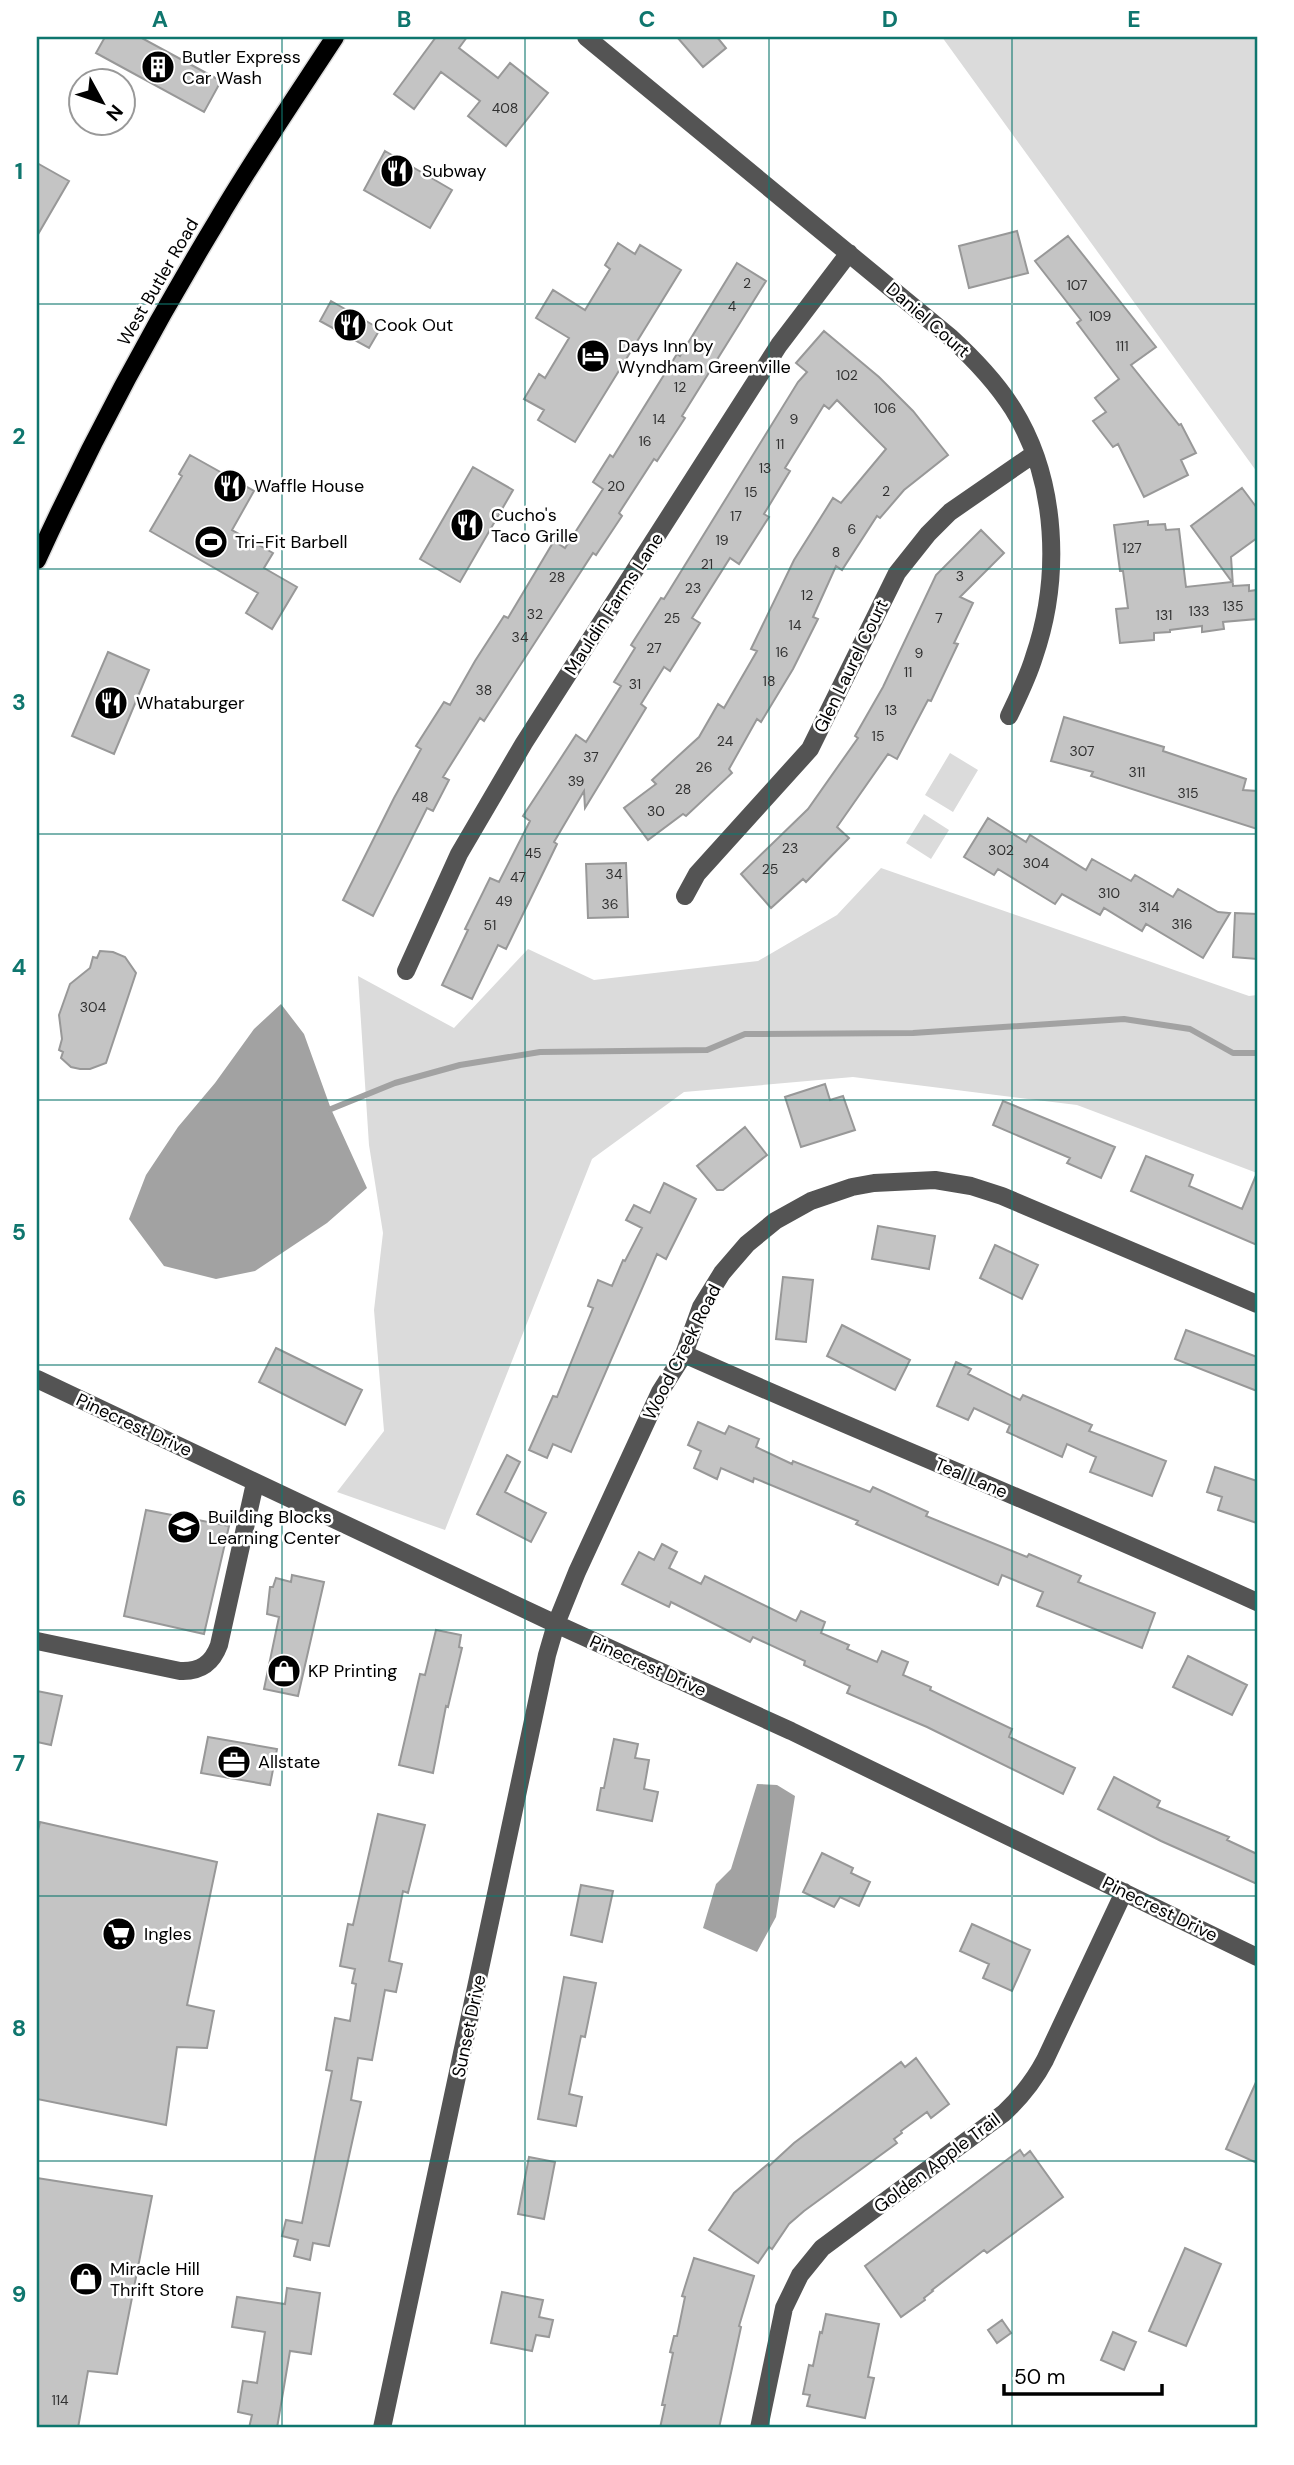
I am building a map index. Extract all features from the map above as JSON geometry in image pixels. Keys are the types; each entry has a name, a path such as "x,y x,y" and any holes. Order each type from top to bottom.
{"main road":[{"name":"West Butler Road","path":"37,560 109,413 163,313 216,221 335,37"}],"street":[{"name":"Daniel Court","path":"586,37 950,337 978,363 1014,411 1034,454 1048,503 1051,546 1050,586 1042,631 1034,659 1009,716"},
{"name":"Mauldin Farms Lane","path":"406,971 459,854 524,743 779,345 849,253"},
{"name":"Glen Laurel Court","path":"685,896 697,874 810,749 897,573 928,534 950,512 1034,454"},
{"name":"Wood Creek Road","path":"556,1624 577,1572 660,1392 684,1354 701,1307 722,1273 747,1244 775,1221 811,1201 852,1187 895,1180 935,1180 971,1186 1002,1196 1257,1304"},
{"name":"Teal Lane","path":"684,1354 798,1405 1145,1551 1257,1602"},
{"name":"Pinecrest Drive","path":"37,1379 556,1624 791,1731 1257,1956"},
{"path":"37,1640 180,1671 200,1669 209,1663 219,1645 255,1483"},
{"name":"Sunset Drive","path":"382,2428 547,1655 556,1624"},
{"name":"Golden Apple Trail","path":"759,2428 785,2308 800,2275 822,2248 1004,2113 1020,2098 1045,2060 1124,1892"}],"shaded area":[{"path":"942,37 1257,37 1257,472"},
{"path":"950,753 978,770 953,812 925,795"},
{"path":"924,814 949,830 931,859 906,843"},
{"path":"881,868 1249,996 1257,995 1257,1173 1077,1105 853,1077 684,1092 592,1159 445,1530 337,1492 384,1431 374,1310 383,1233 369,1145 358,976 454,1028 528,949 594,980 758,961 837,915"},
{"path":"281,1004 304,1034 331,1109 367,1188 327,1223 255,1271 216,1279 164,1266 129,1219 146,1175 178,1127 215,1083 254,1029"},
{"path":"757,1784 777,1785 795,1796 776,1917 757,1952 703,1928 716,1884 731,1869"}],"building":[{"name":"Butler Express Car Wash","path":"105,37 140,37 221,81 204,112 136,75 136,66 120,66 96,53"},
{"path":"436,37 467,37 459,48 498,78 510,63 548,93 506,146 468,116 480,101 441,72 414,109 394,94"},
{"path":"677,37 717,37 726,48 703,67"},
{"name":"Subway","path":"385,151 452,190 430,228 364,190"},
{"path":"37,163 69,181 37,236"},
{"path":"1017,231 1028,273 969,288 959,246"},
{"path":"1068,236 1156,347 1131,365 1179,425 1181,424 1196,453 1181,460 1188,475 1144,497 1118,444 1113,447 1093,421 1106,412 1095,398 1119,379 1077,323 1081,320 1035,261"},
{"name":"Days Inn by Wyndham Greenville","path":"618,243 635,254 640,245 681,270 575,442 538,420 544,410 524,399 539,374 545,378 569,338 536,318 553,290 585,310 610,269 605,265"},
{"path":"737,263 766,281 682,416 685,418 657,461 654,459 619,513 622,516 596,555 593,553 484,721 480,718 443,777 449,780 433,811 427,808 373,916 343,900 421,749 416,746 444,702 450,705 475,661 504,616 508,618 554,541 565,548 603,489 593,482 610,455 613,457 677,354 680,356"},
{"name":"Cook Out","path":"331,301 380,329 369,348 320,321"},
{"path":"824,331 879,377 913,411 948,455 904,490 880,518 877,516 842,570 836,566 813,617 818,619 793,669 761,722 757,719 729,769 732,773 686,816 683,814 648,840 624,808 656,784 652,780 699,737 718,704 724,708 757,651 751,649 794,560 833,498 841,503 886,449 837,400 829,409 824,405 785,468 790,471 764,514 769,517 739,564 730,558 692,618 700,623 670,671 664,667 641,704 646,708 585,808 584,791 554,842 557,844 506,949 498,945 472,999 442,985 490,878 499,882 530,821 523,816 576,735 586,742 621,686 614,682 635,648 631,645 661,598 664,599 798,382 807,372 796,363"},
{"path":"190,455 254,491 232,530 273,553 264,568 297,587 272,629 246,613 258,593 150,531 182,476 179,474"},
{"name":"Cucho's Taco Grille","path":"473,467 513,490 460,582 420,559"},
{"path":"1242,488 1257,508 1257,538 1231,557 1233,586 1249,585 1249,591 1257,590 1257,619 1223,622 1224,629 1202,632 1202,626 1170,630 1154,633 1154,640 1120,643 1116,609 1128,608 1114,525 1148,521 1148,525 1165,524 1166,530 1179,529 1186,587 1232,582 1191,526"},
{"path":"981,530 1004,553 960,597 973,603 954,643 958,644 931,701 928,700 897,759 888,754 837,827 849,838 806,882 803,879 771,908 741,874 808,809 858,738 855,736 883,687 936,575"},
{"name":"Whataburger","path":"108,652 149,670 114,754 72,736"},
{"path":"1064,717 1164,747 1163,751 1246,779 1243,790 1257,791 1257,829 1091,776 1093,772 1051,761"},
{"path":"988,818 1026,842 1030,835 1086,870 1092,859 1131,881 1135,875 1173,897 1178,889 1218,912 1230,913 1203,958 1146,924 1142,931 1104,908 1100,915 1062,894 1055,904 998,869 994,875 964,857"},
{"path":"626,863 628,917 588,918 586,864"},
{"path":"1235,913 1257,914 1257,959 1233,957"},
{"path":"100,951 125,957 136,973 106,1063 90,1069 80,1069 71,1067 61,1058 63,1052 59,1050 62,1039 59,1015 70,984 90,968 93,957 97,958"},
{"path":"825,1084 830,1100 843,1096 855,1130 801,1147 785,1097"},
{"path":"1003,1101 1115,1147 1101,1178 1067,1163 1070,1158 993,1125"},
{"path":"745,1127 767,1155 723,1190 717,1190 697,1166"},
{"path":"1146,1156 1193,1175 1189,1186 1242,1209 1257,1173 1257,1245 1131,1191"},
{"path":"664,1183 696,1199 666,1259 657,1254 571,1452 553,1444 547,1458 529,1450 553,1396 557,1397 593,1308 588,1306 598,1280 612,1286 623,1260 625,1261 642,1228 626,1220 634,1205 650,1213"},
{"path":"878,1226 935,1236 929,1269 872,1259"},
{"path":"995,1245 1038,1265 1022,1299 980,1278"},
{"path":"783,1277 813,1280 806,1342 776,1339"},
{"path":"842,1325 910,1360 895,1390 827,1356"},
{"path":"1186,1330 1257,1357 1257,1391 1175,1359"},
{"path":"276,1348 362,1390 345,1425 259,1382"},
{"path":"956,1362 971,1369 968,1374 1020,1400 1023,1395 1092,1425 1089,1431 1166,1461 1152,1496 1090,1472 1096,1457 1067,1444 1062,1457 1007,1432 1010,1425 974,1408 968,1420 937,1406"},
{"path":"698,1422 725,1434 729,1426 759,1439 756,1447 792,1464 793,1461 870,1492 873,1487 928,1512 926,1516 1081,1576 1078,1582 1155,1613 1142,1648 1037,1606 1043,1592 1002,1575 998,1585 856,1524 858,1521 754,1478 753,1482 721,1468 717,1479 694,1468 701,1451 688,1445"},
{"path":"507,1455 520,1462 505,1492 546,1513 531,1542 477,1514"},
{"path":"1215,1467 1257,1481 1257,1523 1218,1510 1222,1497 1207,1492"},
{"path":"146,1510 229,1526 204,1634 124,1616"},
{"path":"662,1544 677,1552 669,1568 701,1584 705,1576 796,1621 801,1611 825,1622 821,1633 849,1645 847,1649 877,1662 882,1651 908,1662 903,1675 1012,1729 1009,1737 1075,1768 1063,1794 927,1727 847,1693 850,1686 804,1665 805,1661 753,1637 750,1642 671,1602 669,1607 622,1584 639,1552 654,1560"},
{"path":"292,1575 324,1582 298,1696 264,1689 279,1617 267,1614 270,1587 273,1587 276,1578 291,1582"},
{"path":"436,1630 461,1635 459,1647 462,1648 448,1707 446,1706 433,1773 399,1765 420,1674 425,1675"},
{"path":"1188,1656 1247,1685 1232,1715 1173,1687"},
{"path":"37,1691 62,1696 51,1745 37,1742"},
{"path":"208,1737 277,1749 270,1785 201,1773"},
{"path":"614,1739 638,1744 635,1758 649,1760 644,1789 658,1792 652,1821 597,1810"},
{"path":"1114,1777 1160,1801 1157,1807 1229,1837 1227,1840 1257,1854 1257,1884 1098,1809"},
{"path":"378,1814 425,1825 408,1893 403,1891 389,1961 402,1964 396,1992 385,1990 372,2060 358,2058 351,2100 361,2102 329,2246 313,2243 310,2260 294,2256 298,2240 282,2236 286,2220 302,2223 332,2071 326,2070 335,2018 350,2021 356,1984 352,1983 355,1969 340,1966 348,1924 353,1925"},
{"name":"Ingles","path":"40,1822 217,1862 187,2005 214,2011 207,2048 177,2047 166,2125 37,2099 37,1835"},
{"path":"822,1853 853,1868 851,1873 870,1882 859,1906 840,1897 834,1907 803,1892"},
{"path":"581,1885 613,1891 602,1942 571,1935"},
{"path":"972,1924 1030,1950 1012,1991 983,1978 989,1964 960,1951"},
{"path":"564,1977 596,1983 569,2094 582,2097 576,2126 538,2119"},
{"path":"916,2058 949,2104 931,2118 927,2112 901,2131 894,2139 897,2143 804,2211 789,2224 772,2249 769,2247 758,2263 709,2230 734,2193 768,2164 769,2166 794,2143 901,2062 905,2067"},
{"path":"1257,2080 1257,2163 1226,2149"},
{"path":"1020,2150 1024,2156 1030,2151 1063,2197 987,2253 984,2250 901,2317 865,2266"},
{"path":"529,2157 555,2162 544,2219 518,2214"},
{"name":"Miracle Hill Thrift Store","path":"37,2178 152,2196 117,2374 88,2371 78,2428 37,2428"},
{"path":"1185,2248 1221,2264 1186,2346 1149,2331"},
{"path":"694,2258 754,2276 739,2326 741,2327 719,2428 660,2428 673,2353 670,2352 674,2336 677,2336 685,2297 682,2296"},
{"path":"287,2288 320,2293 311,2354 290,2351 277,2428 249,2428 252,2415 238,2412 243,2381 257,2383 265,2332 232,2327 237,2297 285,2304"},
{"path":"502,2292 543,2300 539,2317 553,2320 549,2337 536,2335 532,2351 491,2343"},
{"path":"826,2314 879,2324 868,2377 874,2378 865,2418 807,2406 810,2395 803,2394 809,2365 813,2366"},
{"path":"1002,2320 1011,2333 997,2343 988,2330"},
{"path":"1113,2332 1136,2342 1124,2370 1101,2360"}],"waterway":[{"path":"331,1109 395,1083 460,1065 540,1052 707,1050 745,1034 913,1033 1124,1019 1190,1029 1233,1053 1257,1053"}],"place":[{"name":"Butler Express Car Wash","path":"158,67"},
{"name":"Subway","path":"397,171"},
{"name":"Cook Out","path":"350,325"},
{"name":"Days Inn by Wyndham Greenville","path":"593,356"},
{"name":"Waffle House","path":"230,486"},
{"name":"Cucho's Taco Grille","path":"467,525"},
{"name":"Tri-Fit Barbell","path":"211,542"},
{"name":"Whataburger","path":"111,703"},
{"name":"Building Blocks Learning Center","path":"184,1527"},
{"name":"KP Printing","path":"284,1671"},
{"name":"Allstate","path":"234,1762"},
{"name":"Ingles","path":"119,1934"},
{"name":"Miracle Hill Thrift Store","path":"86,2279"}]}
